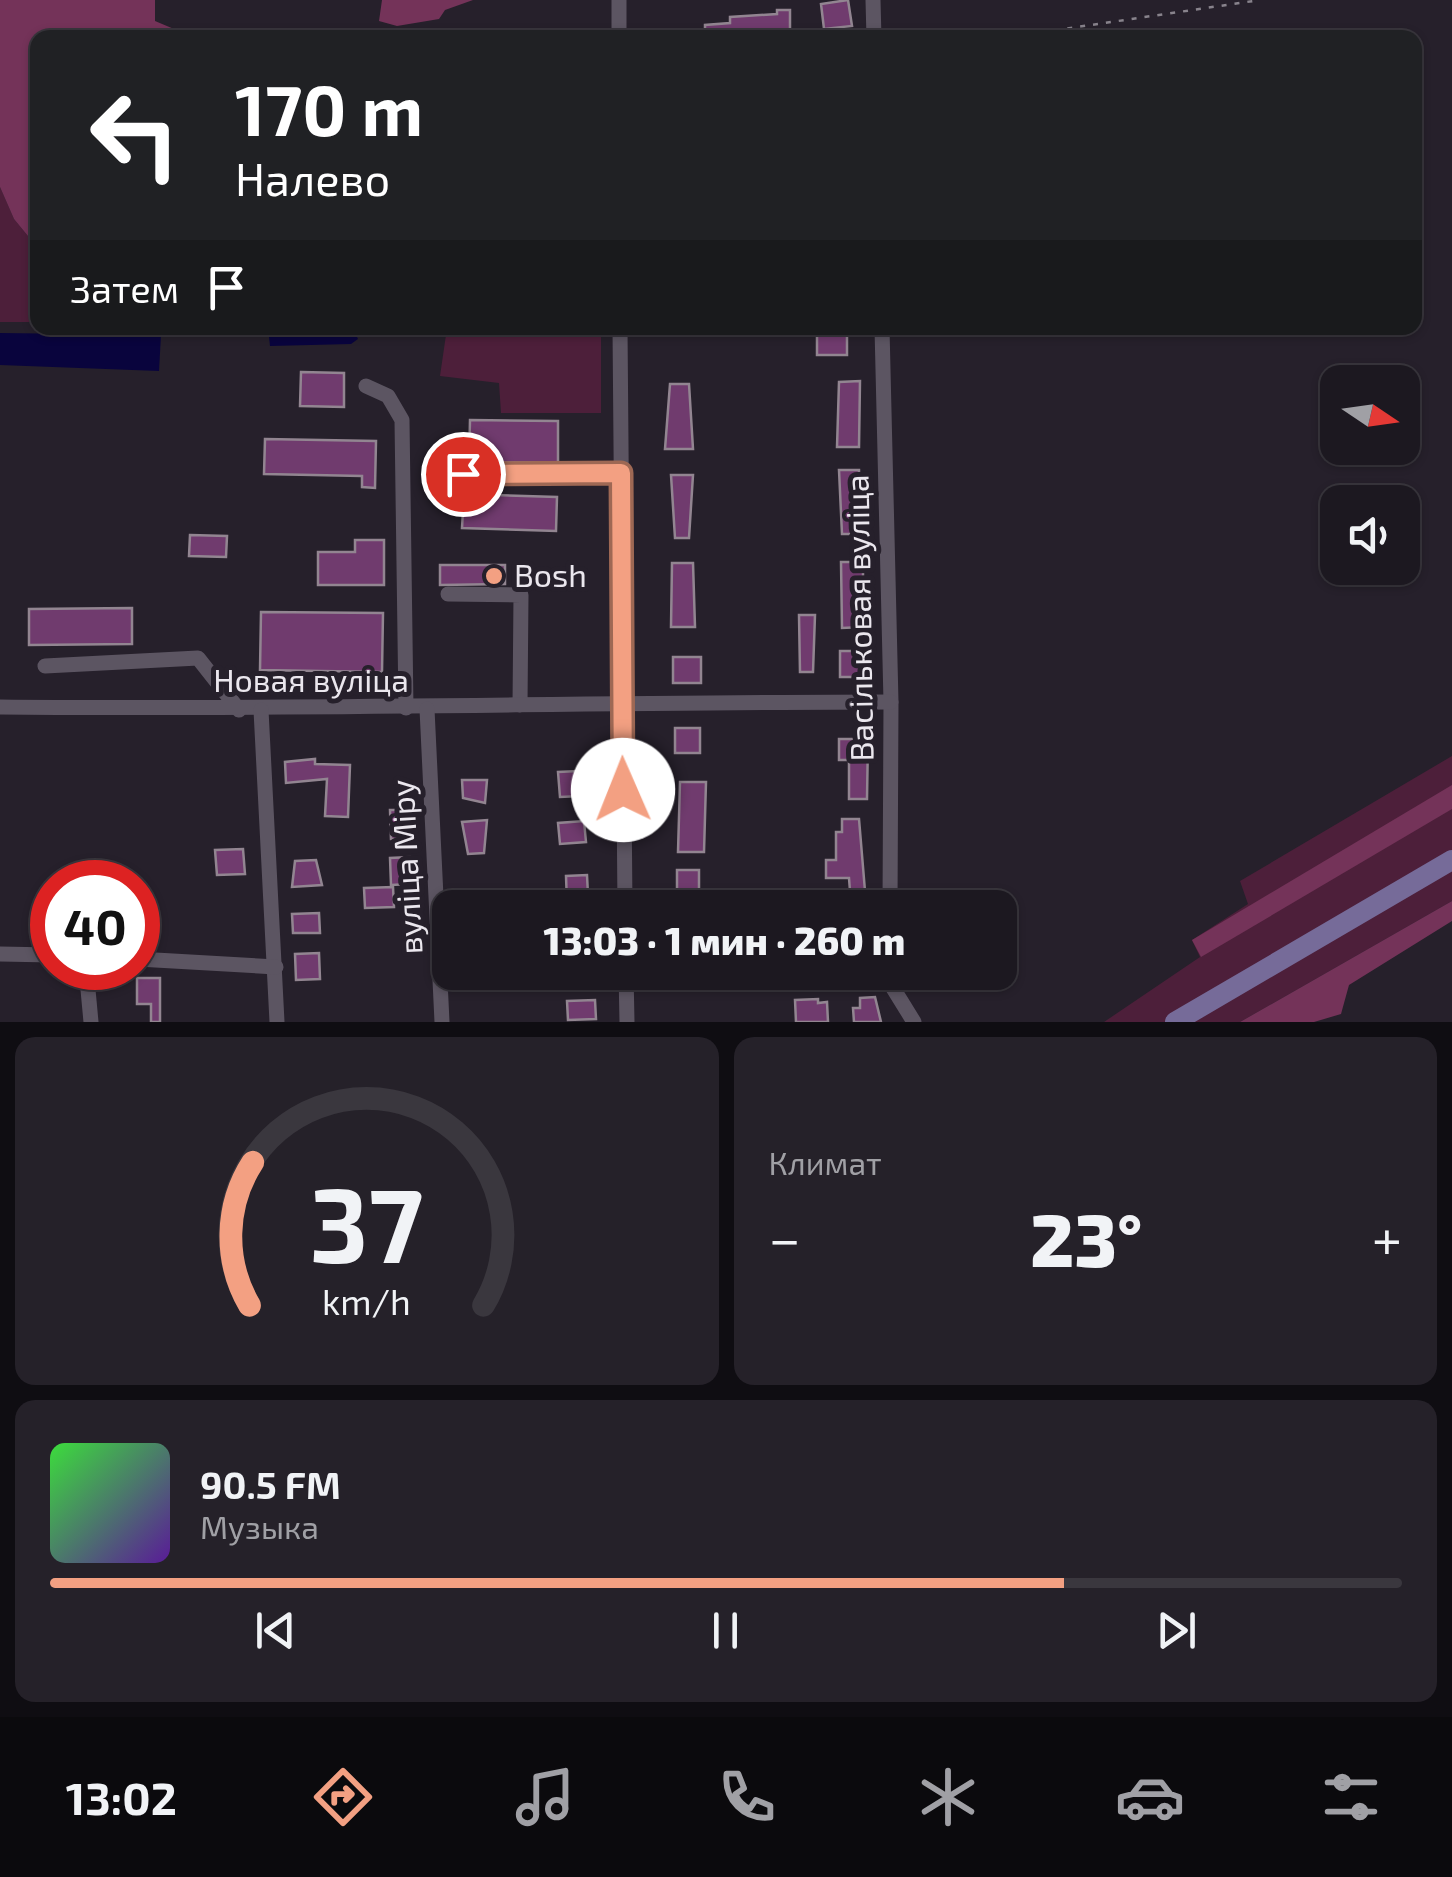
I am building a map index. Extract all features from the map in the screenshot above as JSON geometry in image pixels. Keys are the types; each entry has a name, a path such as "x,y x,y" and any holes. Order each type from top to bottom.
{"main road":[{"path":"1175,1022 1452,860"}],"street":[{"path":"618,0 618,30"},
{"path":"874,0 874,30"},
{"path":"620,335 625,890"},
{"name":"Васільковая вуліца","path":"882,335 891,702 890,890"},
{"path":"366,386 388,396 402,420 406,708"},
{"path":"463,474 621,473"},
{"path":"448,594 521,595 520,706"},
{"path":"45,666 198,658 239,710"},
{"name":"Новая вуліца","path":"0,707 261,710 622,702 891,702"},
{"name":"вуліца Міру","path":"427,709 442,1022"},
{"path":"261,710 277,1022"},
{"path":"0,954 30,955"},
{"path":"160,961 276,967"},
{"path":"88,990 91,1022"},
{"path":"626,990 626,1022"},
{"path":"893,990 914,1022"}],"path":[{"path":"1058,30 1260,0"}],"shaded area":[{"path":"0,0 155,0 155,21 176,30 30,30 30,238 14,219 0,187"},
{"path":"382,0 473,0 445,10 439,19 397,26 379,21"},
{"path":"0,187 14,219 30,238 30,322 0,322"},
{"path":"0,333 161,335 159,371 0,365"},
{"path":"269,335 356,335 358,339 351,344 270,346"},
{"path":"446,335 601,335 601,413 501,413 499,383 440,376"},
{"path":"1452,756 1452,901 1240,1022 1104,1022 1200,957 1192,940 1248,904 1240,881"},
{"path":"1452,785 1452,809 1201,957 1192,940"},
{"path":"1452,901 1452,921 1349,985 1341,1014 1314,1022 1240,1022"}],"building":[{"path":"848,0 852,26 824,29 821,4"},
{"path":"777,10 790,10 790,30 705,30 705,25 730,23 730,17 777,14"},
{"path":"817,335 847,335 847,355 817,355"},
{"path":"301,372 344,373 344,407 300,406"},
{"path":"860,381 859,447 837,447 839,382"},
{"path":"670,384 689,384 693,449 665,449"},
{"path":"470,420 558,421 558,462 469,463"},
{"path":"265,439 376,441 375,488 362,487 362,476 264,474"},
{"path":"839,470 859,470 860,534 842,534"},
{"path":"671,475 693,475 689,538 675,538"},
{"path":"464,494 557,497 556,531 462,528"},
{"path":"190,535 227,536 226,557 189,556"},
{"path":"355,540 384,540 384,585 318,585 318,552 355,552"},
{"path":"841,562 863,562 863,627 842,628"},
{"path":"672,563 693,563 695,627 671,627"},
{"path":"440,565 505,565 505,584 440,585"},
{"path":"132,608 132,644 29,645 29,609"},
{"path":"261,612 383,613 382,672 260,670"},
{"path":"799,615 815,615 813,672 800,672"},
{"path":"840,651 861,651 861,677 840,677"},
{"path":"673,657 701,657 701,683 673,683"},
{"path":"675,728 700,728 700,753 675,753"},
{"path":"839,739 868,739 867,799 849,799 849,760 839,760"},
{"path":"315,759 315,764 350,765 348,817 325,816 327,779 286,783 285,762"},
{"path":"579,771 581,796 560,797 558,772"},
{"path":"462,780 487,780 485,803 463,798"},
{"path":"680,782 706,782 704,852 678,852"},
{"path":"390,810 410,810 412,839 391,839"},
{"path":"842,819 859,819 865,890 850,890 849,878 826,878 826,860 836,860 836,832 842,832"},
{"path":"487,820 484,853 468,854 462,822"},
{"path":"584,821 586,842 560,844 558,823"},
{"path":"243,849 245,874 217,875 215,850"},
{"path":"410,857 411,884 391,885 390,858"},
{"path":"316,860 322,885 292,887 295,861"},
{"path":"677,870 699,870 699,890 677,890"},
{"path":"587,875 588,890 566,890 566,876"},
{"path":"393,887 394,907 365,908 364,888"},
{"path":"319,913 320,933 293,933 292,914"},
{"path":"319,953 320,979 296,980 295,954"},
{"path":"137,990 160,990 160,1022 151,1022 151,1004 137,1004"},
{"path":"875,997 881,1022 854,1022 853,1008 860,1008 860,998"},
{"path":"818,999 818,1003 827,1002 828,1022 796,1022 795,1000"},
{"path":"595,1000 596,1019 568,1020 567,1001"}],"place":[{"name":"Bosh","path":"494,576"}],"route":[{"path":"463,474 621,473 623,790"}]}
